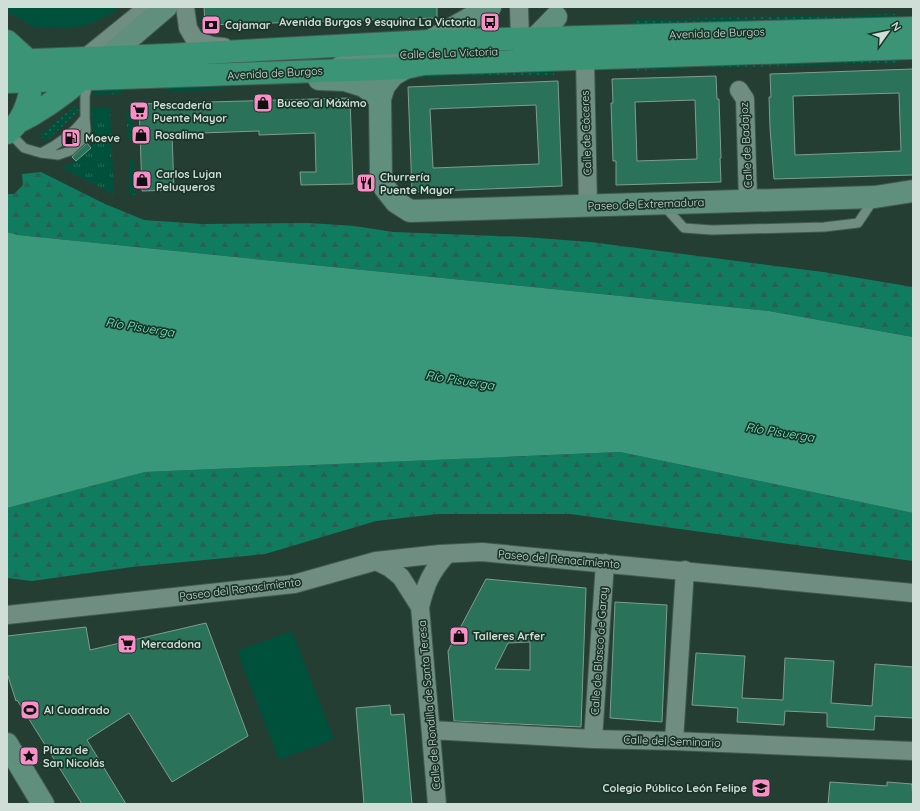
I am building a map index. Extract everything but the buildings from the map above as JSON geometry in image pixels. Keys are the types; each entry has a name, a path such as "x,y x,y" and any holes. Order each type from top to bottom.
{"highway":[{"name":"Avenida de Burgos","path":"7,62 29,61 91,68 156,78 405,68 531,46 570,37 913,28"},
{"path":"7,41 29,61 32,82 28,98 11,129"},
{"name":"Avenida de Burgos","path":"7,82 32,82 91,68 268,50 430,41 531,46 585,59 913,48"},
{"path":"11,129 61,97 91,68"}],"street":[{"path":"91,68 148,7"},
{"path":"91,68 166,7"},
{"path":"185,7 188,28 195,40 212,46 268,50"},
{"name":"Calle de La Victoria","path":"430,41 490,7"},
{"path":"519,7 531,46"},
{"path":"531,46 555,12 570,37"},
{"name":"Calle de La Victoria","path":"330,70 367,59 412,53 524,50 531,46"},
{"name":"Calle de Cáceres","path":"585,59 588,206"},
{"path":"271,73 314,79 345,80 364,86 380,99 384,86 393,75 405,68"},
{"name":"Calle de Badajoz","path":"739,90 745,99 748,201"},
{"name":"Paseo de Extremadura","path":"380,99 381,176 385,188 396,202 410,211 878,197 913,191"},
{"name":"Paseo de Extremadura","path":"878,197 901,200 913,206"},
{"name":"Paseo del Renacimiento","path":"7,615 294,584 376,561 482,552 685,570 913,593"},
{"name":"Calle de Rondilla de Santa Teresa","path":"437,804 420,607 430,575 447,554"},
{"name":"Calle de Rondilla de Santa Teresa","path":"376,561 390,568 401,577 420,607"},
{"name":"Calle de Blasco de Garay","path":"593,739 605,563"},
{"path":"674,741 685,570"},
{"name":"Calle del Seminario","path":"430,730 593,739 913,751"},
{"path":"7,744 43,804"}],"lane":[{"path":"11,129 24,148 41,153 58,144 72,133 85,118 85,96 91,68"},
{"path":"662,203 684,228 712,230 824,227 858,223 878,197"}],"green space":[{"path":"7,7 118,7 115,12 84,26 59,28 34,27 8,12"},
{"path":"896,14 896,19 634,27 634,20"},
{"path":"898,58 897,63 631,71 630,66"},
{"path":"554,69 554,75 399,78 406,73"},
{"path":"211,85 227,90 167,91 167,86"},
{"path":"121,88 121,94 93,95 93,89"},
{"path":"75,106 79,111 46,141 40,135"},
{"path":"91,108 110,108 114,194 62,168 81,157 91,145 93,130"},
{"path":"126,111 132,111 133,140 128,140"},
{"path":"129,160 134,160 135,195 130,195"},
{"path":"41,172 105,204 144,220 202,224 309,223 355,226 393,232 525,237 590,242 823,272 913,287 913,337 769,311 18,235 7,232 7,194 14,194 23,185 22,174"},
{"path":"620,452 913,513 913,561 570,514 438,514 376,521 265,554 132,567 32,581 7,578 7,508 144,472"},
{"path":"292,631 334,739 279,760 237,651"}],"water":[{"name":"Río Pisuerga","path":"7,232 18,235 769,311 913,337 913,513 620,452 145,472 7,508"}],"place":[{"name":"Avenida Burgos 9 esquina La Victoria","path":"490,22"},
{"name":"Cajamar","path":"211,25"},
{"name":"Buceo al Máximo","path":"263,103"},
{"name":"Pescadería Puente Mayor","path":"139,111"},
{"name":"Rosalima","path":"141,135"},
{"name":"Moeve","path":"71,138"},
{"name":"Carlos Lujan Peluqueros","path":"142,180"},
{"name":"Churrería Puente Mayor","path":"366,183"},
{"name":"Talleres Arfer","path":"459,636"},
{"name":"Mercadona","path":"127,644"},
{"name":"Al Cuadrado","path":"30,710"},
{"name":"Plaza de San Nicolás","path":"29,756"},
{"name":"Colegio Público León Felipe","path":"761,788"}]}
